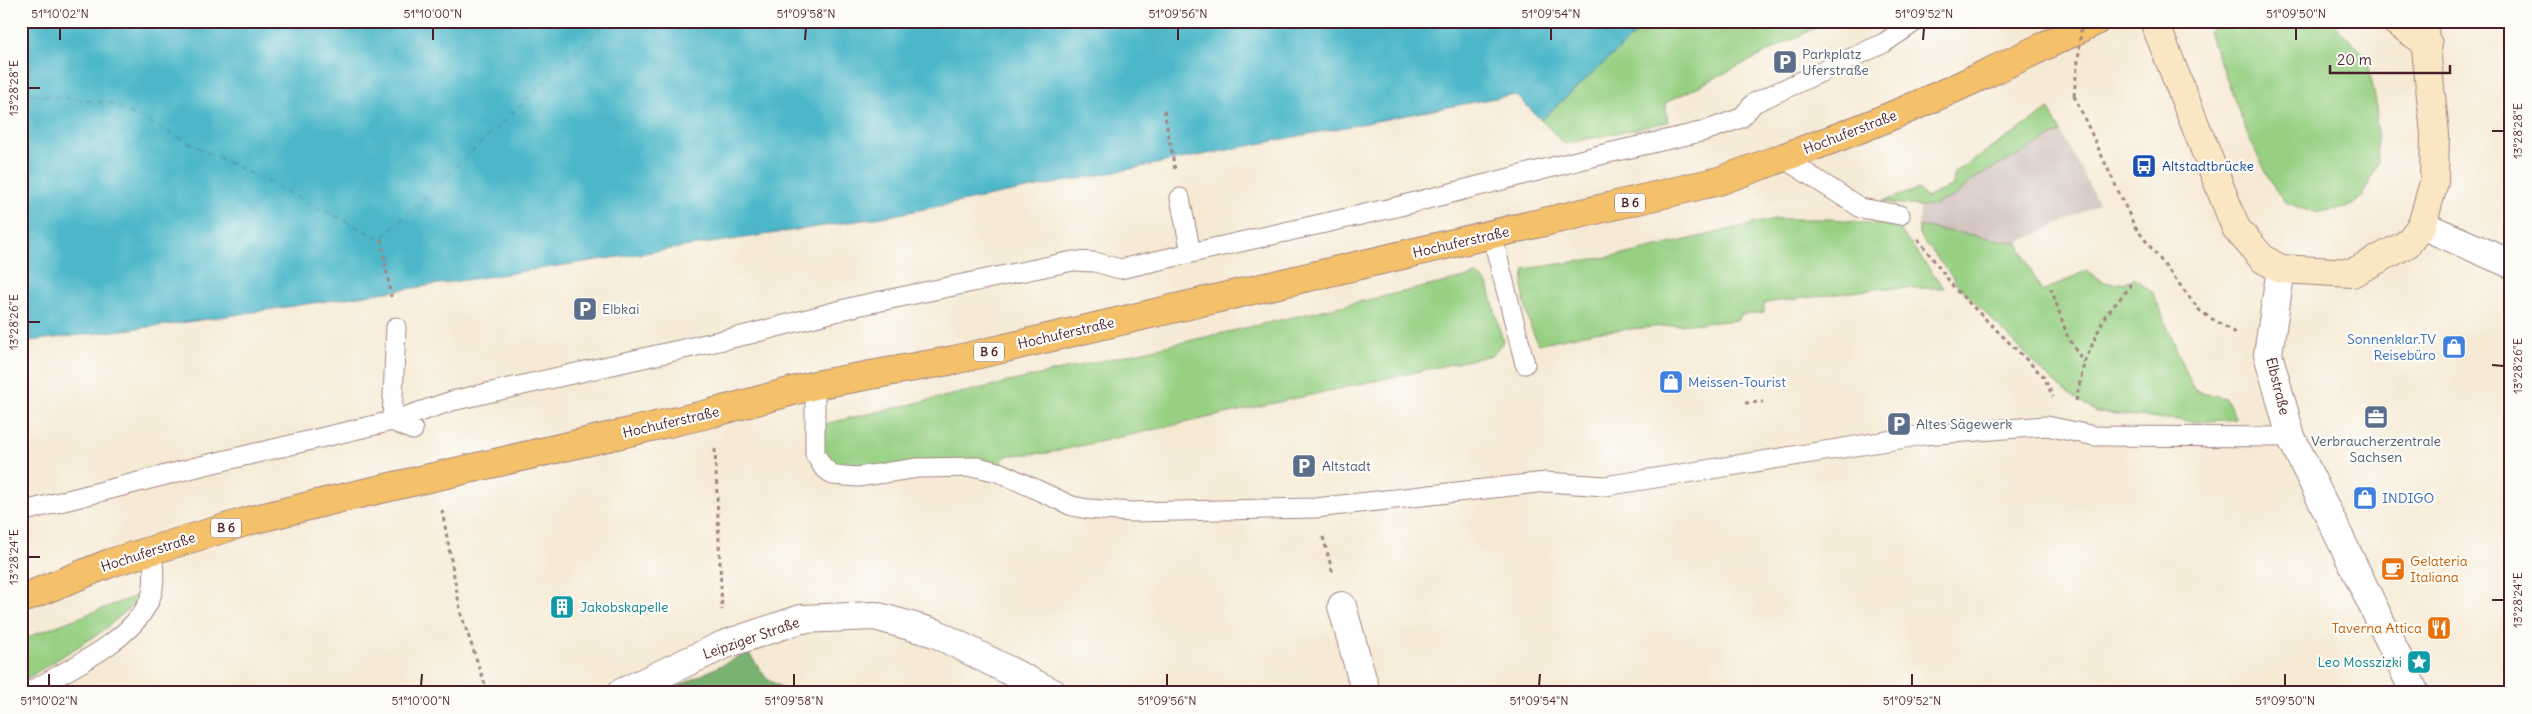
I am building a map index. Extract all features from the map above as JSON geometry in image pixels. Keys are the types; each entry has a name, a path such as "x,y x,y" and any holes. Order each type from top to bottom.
{"main road":[{"name":"Hochuferstraße","path":"21,599 110,563 252,520 436,475 712,413 815,385 954,360 1719,181 1907,109 2009,64 2096,21"},
{"path":"2154,21 2236,228 2263,259 2281,269 2352,272 2407,244 2422,225 2434,182 2435,134 2426,33 2395,21"}],"street":[{"path":"2422,225 2511,264"},
{"name":"Elbstraße","path":"2281,269 2268,354 2291,437 2415,693"},
{"path":"1342,606 1366,693"},
{"name":"Leipziger Straße","path":"621,693 723,645 801,619 875,616 935,633 1053,693"}],"lane":[{"path":"21,512 392,420 452,401 750,334 857,306 1073,261 1095,262 1120,269 1396,206 1594,156 1706,131 1741,118 1754,104 1884,43 1916,21"},
{"path":"1783,158 1861,208 1900,215"},
{"path":"1180,198 1191,253"},
{"path":"1492,235 1525,364"},
{"path":"392,420 396,327"},
{"path":"815,385 815,454 824,467 833,475 858,477 917,468 978,468 1001,473 1060,502 1088,510 1132,512 1314,508 1546,482 1605,486 1924,435 2047,426 2095,436 2291,437"},
{"path":"392,420 413,430"},
{"path":"27,693 105,647 134,624 152,594 152,550"}],"path":[{"path":"2081,21 2081,41 2076,63 2074,96 2134,226 2201,312 2268,354"},
{"path":"1164,110 1180,198"},
{"path":"1900,215 1956,290 2044,377 2069,431"},
{"path":"381,239 396,327"},
{"path":"2076,398 2084,363 2105,316 2130,287 2129,281"},
{"path":"2051,288 2067,336 2084,363"},
{"path":"1745,403 1763,402"},
{"path":"436,475 461,614 488,693"},
{"path":"718,486 723,645"},
{"path":"1314,508 1342,606"}],"shaded area":[{"path":"2061,132 2099,204 2018,243 1919,226 1920,206 1933,205 1957,195 1970,181"}],"green space":[{"path":"1650,21 1829,21 1665,103 1668,122 1564,144 1541,120"},
{"path":"2228,21 2331,21 2367,57 2376,103 2378,164 2362,197 2348,207 2314,213 2285,202 2273,186 2250,140 2208,31"},
{"path":"2049,109 2061,132 1970,181 1957,195 1933,205 1920,206 1881,202 1918,189 1926,198 1953,185 1954,173"},
{"path":"1774,219 1833,219 1897,226 1944,288 1885,288 1764,303 1764,312 1741,315 1738,320 1594,332 1538,344 1531,327 1524,297 1523,278 1525,269 1627,254"},
{"path":"1919,226 2018,243 2042,292 2087,270 2098,279 2109,283 2121,283 2134,278 2152,291 2194,390 2226,398 2236,419 2198,422 2096,412 2066,392 2047,376 1962,289 1919,235"},
{"path":"1477,275 1488,284 1503,342 1492,355 1048,453 1009,455 1003,458 1001,473 858,477 823,467 820,425"},
{"path":"136,596 138,600 103,631 21,682 21,642 35,634"},
{"path":"748,652 767,679 791,693 665,693"}],"water":[{"path":"21,21 1650,21 1541,120 1517,96 1510,95 883,217 174,324 21,342"}],"ferry route":[{"path":"21,93 110,103 381,239 608,21"}],"place":[{"name":"Parkplatz Uferstraße","path":"1785,62"},
{"name":"Altstadtbrücke","path":"2144,166"},
{"name":"Elbkai","path":"585,309"},
{"name":"Sonnenklar.TV Reisebüro","path":"2454,347"},
{"name":"Meissen-Tourist","path":"1671,382"},
{"name":"Verbraucherzentrale Sachsen","path":"2376,417"},
{"name":"Altes Sägewerk","path":"1899,424"},
{"name":"Altstadt","path":"1304,466"},
{"name":"INDIGO","path":"2365,498"},
{"name":"Gelateria Italiana","path":"2393,569"},
{"name":"Jakobskapelle","path":"562,607"},
{"name":"Taverna Attica","path":"2439,628"},
{"name":"Leo Mosszizki","path":"2419,662"}]}
